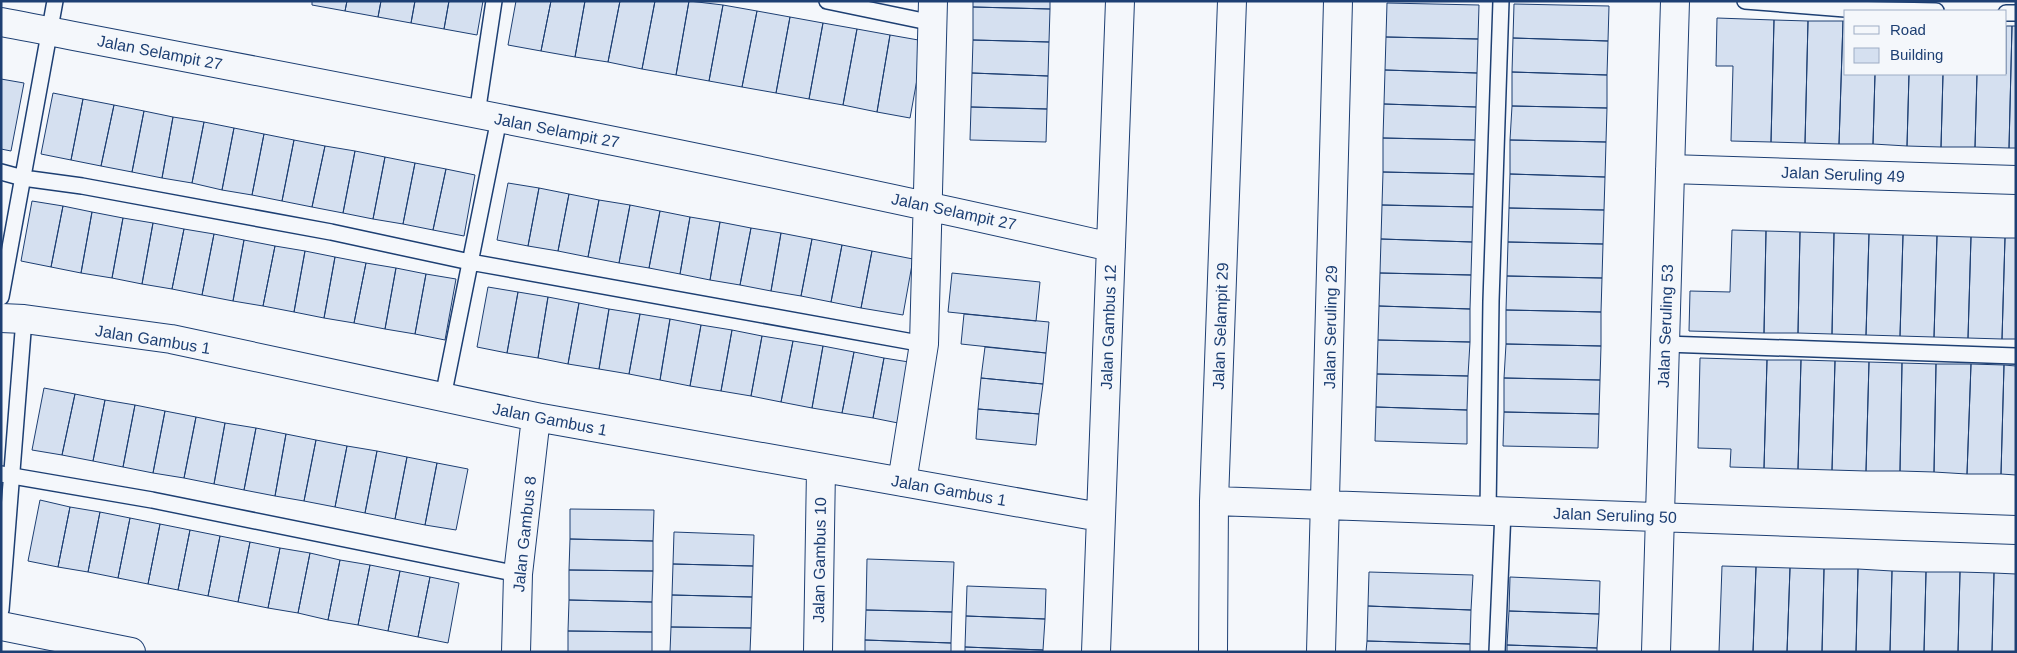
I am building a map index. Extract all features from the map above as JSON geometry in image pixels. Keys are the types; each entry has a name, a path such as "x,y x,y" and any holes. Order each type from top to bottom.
{"street":[{"name":"Jalan Gambus 12","path":"1096,652 1120,1"},
{"name":"Jalan Selampit 29","path":"1213,652 1214,501 1232,1"},
{"name":"Jalan Seruling 29","path":"1321,652 1338,1"},
{"name":"Jalan Seruling 53","path":"1656,652 1675,1"},
{"path":"902,482 924,344 933,12"},
{"name":"Jalan Selampit 27","path":"1,22 488,116 929,205 1111,247"},
{"name":"Jalan Seruling 49","path":"1670,169 2016,180"},
{"name":"Jalan Gambus 1","path":"13,318 171,339 536,417 1100,517"},
{"name":"Jalan Gambus 8","path":"516,652 518,574 536,417"},
{"name":"Jalan Gambus 10","path":"818,652 821,469"},
{"name":"Jalan Seruling 50","path":"1214,501 2016,530"},
{"path":"1,626 131,652"}],"lane":[{"path":"1,297 55,1"},
{"path":"443,397 470,262 488,116 494,1"},
{"path":"826,1 933,12"},
{"path":"1497,652 1491,301 1501,1"},
{"path":"1745,1 1844,9 1890,10"},
{"path":"1,172 23,178 82,186 331,232 470,262 924,344"},
{"path":"1,610 13,318"},
{"path":"1665,344 2016,356"},
{"path":"6,474 152,500 518,574"}],"building":[{"path":"312,1 347,1 345,11 312,5"},
{"path":"347,1 381,1 378,17 345,11"},
{"path":"381,1 415,1 411,23 378,17"},
{"path":"415,1 449,1 444,29 411,23"},
{"path":"449,1 483,1 477,35 444,29"},
{"path":"516,1 551,1 541,51 508,45"},
{"path":"551,1 585,1 575,57 541,51"},
{"path":"585,1 620,1 608,62 575,57"},
{"path":"620,1 655,1 642,69 608,62"},
{"path":"655,1 689,1 676,75 642,69"},
{"path":"689,1 723,5 709,81 676,75"},
{"path":"973,1 1050,1 1050,9 973,7"},
{"path":"1387,3 1479,5 1478,39 1386,37"},
{"path":"1514,4 1609,6 1608,41 1513,38"},
{"path":"723,5 757,11 742,87 709,81"},
{"path":"973,7 1050,9 1049,42 973,40"},
{"path":"757,11 790,17 776,93 742,87"},
{"path":"790,17 823,23 809,99 776,93"},
{"path":"1717,18 1774,20 1771,142 1731,141 1733,66 1716,66"},
{"path":"1774,20 1808,21 1805,143 1771,142"},
{"path":"1808,21 1843,21 1839,144 1805,143"},
{"path":"1844,21 1844,75 1875,75 1873,144 1839,144"},
{"path":"823,23 857,29 843,105 809,99"},
{"path":"2007,26 2012,26 2009,148 1975,147 1977,75 2007,75"},
{"path":"2012,26 2016,26 2016,148 2009,148"},
{"path":"857,29 890,35 877,112 843,105"},
{"path":"890,35 924,41 910,118 877,112"},
{"path":"1386,37 1478,39 1477,73 1385,70"},
{"path":"1513,38 1608,41 1607,75 1512,72"},
{"path":"973,40 1049,42 1048,76 972,73"},
{"path":"1385,70 1477,73 1476,107 1384,104"},
{"path":"1512,72 1607,75 1607,108 1512,106"},
{"path":"972,73 1048,76 1047,109 971,107"},
{"path":"1875,75 1909,75 1907,146 1873,144"},
{"path":"1909,75 1943,75 1941,147 1907,146"},
{"path":"1943,75 1977,75 1975,147 1941,147"},
{"path":"1,79 24,83 11,151 1,149"},
{"path":"53,93 83,99 71,160 41,154"},
{"path":"83,99 114,105 101,166 71,160"},
{"path":"1384,104 1476,107 1475,140 1383,138"},
{"path":"114,105 144,111 132,172 101,166"},
{"path":"1512,106 1607,108 1606,142 1510,140"},
{"path":"971,107 1047,109 1046,142 970,140"},
{"path":"144,111 173,117 162,178 132,172"},
{"path":"173,117 204,122 192,183 162,178"},
{"path":"204,122 234,128 222,190 192,183"},
{"path":"234,128 264,134 252,195 222,190"},
{"path":"264,134 294,140 282,201 252,195"},
{"path":"1383,138 1475,140 1474,174 1383,172"},
{"path":"294,140 325,146 312,207 282,201"},
{"path":"1510,140 1606,142 1605,177 1510,174"},
{"path":"325,146 355,151 343,213 312,207"},
{"path":"355,151 385,157 373,219 343,213"},
{"path":"385,157 415,163 403,224 373,219"},
{"path":"415,163 446,169 433,230 403,224"},
{"path":"446,169 475,175 464,236 433,230"},
{"path":"1383,172 1474,174 1473,207 1382,205"},
{"path":"1510,174 1605,177 1604,210 1509,208"},
{"path":"508,183 539,188 528,246 497,240"},
{"path":"539,188 569,194 558,251 528,246"},
{"path":"569,194 599,200 588,257 558,251"},
{"path":"599,200 630,205 619,263 588,257"},
{"path":"32,201 63,206 51,267 21,261"},
{"path":"630,205 660,211 649,268 619,263"},
{"path":"1382,205 1473,207 1472,242 1381,239"},
{"path":"63,206 92,212 81,273 51,267"},
{"path":"1509,208 1604,210 1603,244 1508,242"},
{"path":"660,211 690,217 680,274 649,268"},
{"path":"92,212 123,218 112,278 81,273"},
{"path":"690,217 720,222 710,280 680,274"},
{"path":"123,218 153,223 142,284 112,278"},
{"path":"720,222 751,228 740,285 710,280"},
{"path":"153,223 184,229 172,289 142,284"},
{"path":"751,228 781,233 771,291 740,285"},
{"path":"184,229 214,234 202,295 172,289"},
{"path":"1732,230 1766,231 1764,333 1689,331 1690,291 1730,292"},
{"path":"1766,231 1800,232 1798,333 1764,333"},
{"path":"1800,232 1834,233 1832,334 1798,333"},
{"path":"781,233 812,239 801,296 771,291"},
{"path":"1834,233 1869,234 1866,335 1832,334"},
{"path":"214,234 244,240 233,301 202,295"},
{"path":"1869,234 1903,235 1900,336 1866,335"},
{"path":"1903,235 1937,236 1934,337 1900,336"},
{"path":"1937,236 1971,237 1968,338 1934,337"},
{"path":"1971,237 2005,238 2002,339 1968,338"},
{"path":"2005,238 2016,238 2016,339 2002,339"},
{"path":"812,239 842,245 831,302 801,296"},
{"path":"1381,239 1472,242 1471,275 1380,273"},
{"path":"244,240 275,246 263,306 233,301"},
{"path":"1508,242 1603,244 1602,278 1507,276"},
{"path":"842,245 872,251 861,308 831,302"},
{"path":"275,246 305,251 294,312 263,306"},
{"path":"305,251 335,257 324,318 294,312"},
{"path":"872,251 913,259 903,315 861,308"},
{"path":"335,257 366,263 354,323 324,318"},
{"path":"366,263 396,268 385,329 354,323"},
{"path":"396,268 426,274 415,334 385,329"},
{"path":"952,273 1040,282 1036,321 948,312"},
{"path":"1380,273 1471,275 1470,309 1379,306"},
{"path":"426,274 456,279 445,340 415,334"},
{"path":"1507,276 1602,278 1601,312 1506,310"},
{"path":"488,287 518,292 507,353 477,347"},
{"path":"518,292 548,297 538,358 507,353"},
{"path":"548,297 579,303 568,364 538,358"},
{"path":"579,303 609,309 599,369 568,364"},
{"path":"1379,306 1470,309 1470,342 1378,340"},
{"path":"609,309 640,314 629,374 599,369"},
{"path":"1506,310 1601,312 1601,346 1506,344"},
{"path":"640,314 670,319 660,380 629,374"},
{"path":"964,314 1049,322 1046,353 961,344"},
{"path":"670,319 701,325 690,386 660,380"},
{"path":"701,325 732,330 721,391 690,386"},
{"path":"732,330 762,336 751,396 721,391"},
{"path":"762,336 793,341 781,402 751,396"},
{"path":"1378,340 1470,342 1468,376 1377,374"},
{"path":"793,341 823,346 812,408 781,402"},
{"path":"1506,344 1601,346 1600,380 1504,378"},
{"path":"823,346 854,352 842,413 812,408"},
{"path":"985,347 1046,353 1043,384 981,378"},
{"path":"854,352 884,358 873,418 842,413"},
{"path":"884,358 915,363 903,424 873,418"},
{"path":"1700,358 1767,360 1764,468 1730,467 1731,449 1698,448"},
{"path":"1767,360 1801,360 1798,469 1764,468"},
{"path":"1801,360 1835,361 1832,470 1798,469"},
{"path":"1835,361 1869,362 1866,471 1832,470"},
{"path":"1869,362 1902,363 1900,471 1866,471"},
{"path":"1902,363 1936,364 1934,472 1900,471"},
{"path":"1936,364 1971,364 1967,474 1934,472"},
{"path":"1971,364 2004,365 2001,474 1967,474"},
{"path":"2004,365 2016,366 2016,475 2001,474"},
{"path":"1377,374 1468,376 1467,410 1376,407"},
{"path":"981,378 1043,384 1039,414 978,409"},
{"path":"1504,378 1600,380 1599,414 1504,412"},
{"path":"44,388 75,394 62,455 32,450"},
{"path":"75,394 105,400 93,461 62,455"},
{"path":"105,400 135,405 123,467 93,461"},
{"path":"135,405 165,411 153,473 123,467"},
{"path":"1376,407 1467,410 1467,444 1375,441"},
{"path":"978,409 1039,414 1036,445 976,439"},
{"path":"165,411 196,417 184,478 153,473"},
{"path":"1504,412 1599,414 1598,448 1503,446"},
{"path":"196,417 225,423 214,484 184,478"},
{"path":"225,423 256,428 244,490 214,484"},
{"path":"256,428 286,434 275,496 244,490"},
{"path":"286,434 316,440 304,501 275,496"},
{"path":"316,440 347,446 335,507 304,501"},
{"path":"347,446 377,451 365,513 335,507"},
{"path":"377,451 407,457 395,519 365,513"},
{"path":"407,457 437,463 425,525 395,519"},
{"path":"437,463 468,469 456,530 425,525"},
{"path":"40,500 70,507 58,567 28,561"},
{"path":"70,507 100,512 88,572 58,567"},
{"path":"570,509 654,510 653,541 570,539"},
{"path":"100,512 130,518 118,578 88,572"},
{"path":"130,518 160,524 148,584 118,578"},
{"path":"160,524 190,530 178,590 148,584"},
{"path":"190,530 220,536 208,596 178,590"},
{"path":"674,532 754,535 753,566 673,564"},
{"path":"220,536 250,542 238,602 208,596"},
{"path":"570,539 653,541 653,571 569,570"},
{"path":"250,542 280,548 268,608 238,602"},
{"path":"280,548 310,553 298,613 268,608"},
{"path":"310,553 340,560 328,620 298,613"},
{"path":"867,559 954,562 952,612 866,610"},
{"path":"340,560 370,565 358,625 328,620"},
{"path":"673,564 753,566 752,597 672,595"},
{"path":"370,565 400,571 388,631 358,625"},
{"path":"1722,566 1756,567 1753,652 1719,652"},
{"path":"1756,567 1790,568 1787,652 1753,652"},
{"path":"1790,568 1824,569 1822,652 1787,652"},
{"path":"1824,569 1858,569 1856,652 1822,652"},
{"path":"1858,569 1892,571 1890,652 1856,652"},
{"path":"569,570 653,571 652,602 569,600"},
{"path":"400,571 430,577 418,637 388,631"},
{"path":"1892,571 1926,572 1924,652 1890,652"},
{"path":"1369,572 1473,575 1471,610 1368,606"},
{"path":"1926,572 1960,572 1958,652 1924,652"},
{"path":"1960,572 1994,573 1992,652 1958,652"},
{"path":"1994,573 2016,574 2016,652 1992,652"},
{"path":"430,577 459,583 448,643 418,637"},
{"path":"1510,577 1600,581 1599,614 1509,611"},
{"path":"967,586 1046,589 1045,619 966,616"},
{"path":"672,595 752,597 751,628 671,627"},
{"path":"569,600 652,602 652,632 568,631"},
{"path":"1368,606 1471,610 1470,644 1367,641"},
{"path":"866,610 952,612 951,643 865,640"},
{"path":"1509,611 1599,614 1597,648 1507,645"},
{"path":"966,616 1045,619 1043,650 965,647"},
{"path":"671,627 751,628 750,652 670,652"},
{"path":"568,631 652,632 652,652 568,652"},
{"path":"865,640 951,643 951,652 865,652"},
{"path":"1367,641 1470,644 1470,652 1366,652"},
{"path":"1507,645 1597,648 1597,652 1507,652"},
{"path":"965,647 1043,650 1043,652 965,652"}]}
